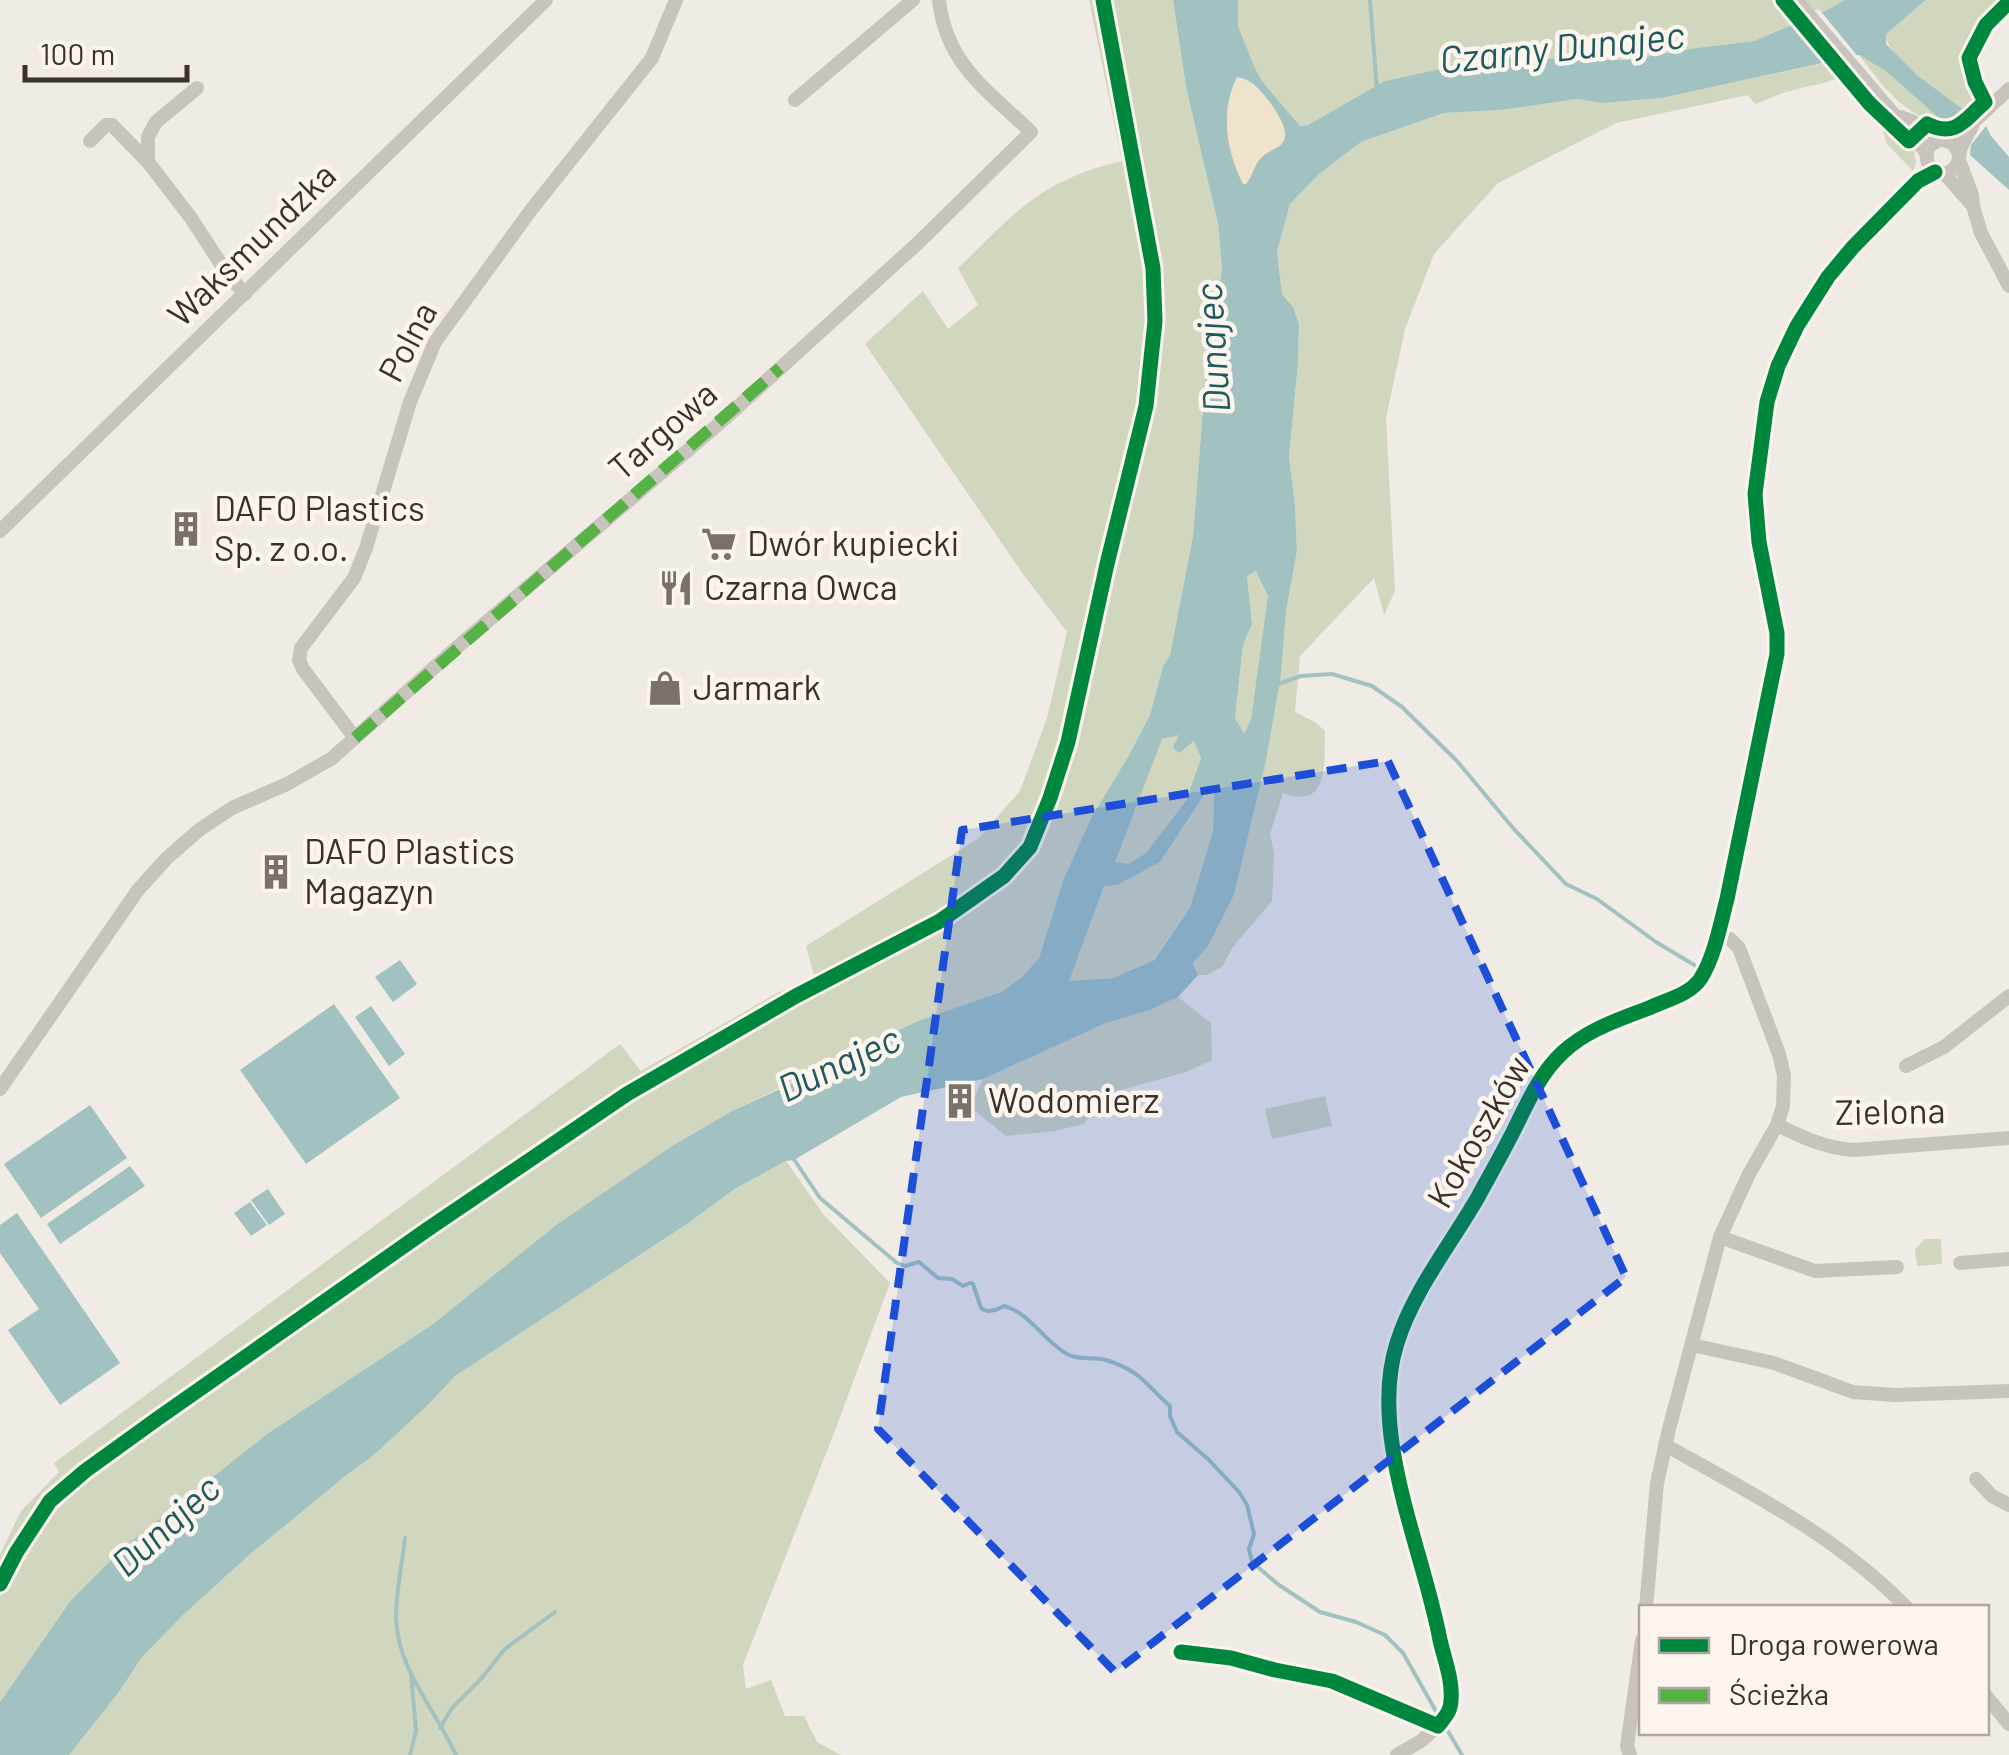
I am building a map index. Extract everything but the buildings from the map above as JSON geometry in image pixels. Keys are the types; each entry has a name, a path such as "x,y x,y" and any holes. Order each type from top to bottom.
{"street":[{"name":"Waksmundzka","path":"0,532 546,0"},
{"name":"Polna","path":"354,738 303,670 298,660 301,648 358,570 410,402 435,342 531,210 652,58 676,0"},
{"path":"795,100 913,0"},
{"name":"Targowa","path":"0,1089 138,890 180,845 232,808 287,784 332,758 720,422 918,243 1031,132 959,60 947,38 938,0"},
{"path":"1796,0 1973,206"},
{"path":"148,162 148,138 156,122 197,88"},
{"path":"1933,164 1928,146 1977,120 2009,90"},
{"path":"1896,114 1955,145 1981,234 2009,286"},
{"path":"1933,164 1952,170 1977,120"},
{"path":"90,142 106,126 112,126 148,162 244,294"},
{"name":"Kokoszków","path":"1438,1726 1449,1713 1452,1698 1390,1430 1390,1376 1399,1336 1551,1064 1576,1040 1689,990 1700,979 1728,899 1778,654 1756,517 1758,458 1767,402 1788,345 1822,285 1933,164"},
{"path":"1646,1605 1665,1445 1720,1238 1777,1125 1785,1089 1779,1054 1739,948 1718,935"},
{"path":"1906,1066 1944,1047 2009,996"},
{"name":"Zielona","path":"1777,1125 1813,1142 1853,1150 2009,1138"},
{"path":"1720,1238 1815,1271 1897,1266"},
{"path":"1960,1263 2009,1258"},
{"path":"1692,1345 1774,1363 1853,1392 1894,1395 2009,1390"},
{"path":"1665,1445 1829,1540 1904,1605"},
{"path":"1976,1478 1992,1496 2009,1505"},
{"path":"1181,1652 1231,1658 1332,1680 1438,1726 1422,1741 1397,1755"},
{"path":"1625,1752 1639,1660"},
{"path":"1989,1700 2009,1724"}],"highlighted area":[{"path":"1388,761 1626,1277 1115,1672 878,1429 962,830"}],"green space":[{"path":"1089,0 1173,0 1186,87 1218,224 1222,269 1206,372 1193,536 1170,655 1163,666 1150,715 1091,818 1063,881 1039,958 1001,992 918,1021 732,1111 672,1146 556,1225 433,1324 267,1434 124,1547 71,1600 0,1702 0,1554 21,1511 59,1472 54,1463 620,1044 641,1071 777,993 815,979 806,946 979,838 1020,791 1047,718 1067,632 865,344 923,291 948,329 978,305 958,268 994,233 1047,190 1084,172 1122,161"},
{"path":"1238,0 1845,0 1754,41 1628,60 1491,58 1386,81 1300,126 1254,66 1238,26"},
{"path":"1926,0 2007,0 1978,30 1965,58 1978,99 1965,111 1918,76 1888,44 1885,34"},
{"path":"1859,55 1886,70 1948,126 1908,109"},
{"path":"1829,62 1842,76 1755,104 1748,95 1616,123 1498,183 1434,254 1405,329 1386,418 1395,591 1384,615 1374,578 1300,656 1295,712 1325,731 1321,780 1309,795 1283,793 1270,834 1274,853 1272,901 1233,947 1222,967 1198,975 1193,963 1208,946 1234,895 1266,761 1297,551 1289,456 1299,324 1293,307 1282,294 1277,252 1290,204 1319,174 1361,142 1444,113 1577,99 1604,103 1662,98"},
{"path":"1879,120 1914,149 1913,171 1887,144"},
{"path":"1257,571 1269,596 1251,719 1244,736 1235,719 1243,645 1252,624 1247,576"},
{"path":"1180,734 1195,741 1201,758 1186,802 1146,853 1128,864 1114,862 1162,738"},
{"path":"1208,786 1214,793 1213,831 1190,908 1153,960 1113,978 1068,981 1104,886 1160,862"},
{"path":"1178,997 1211,1023 1212,1060 1186,1072 1103,1095 1084,1124 1055,1131 1006,1136 970,1107 983,1079 1106,1023"},
{"path":"1325,1096 1332,1126 1272,1139 1265,1109"},
{"path":"786,1161 824,1215 890,1283 743,1665 746,1689 771,1680 785,1716 804,1716 817,1742 841,1755 69,1755 142,1657 183,1615 248,1556 374,1455 455,1376 736,1188"},
{"path":"1925,1239 1941,1239 1942,1264 1917,1266 1915,1249"}],"sand":[{"path":"1237,77 1262,93 1285,131 1282,144 1259,160 1246,185 1236,171 1227,130 1228,103"}],"water":[{"name":"Dunajec","path":"1173,0 1238,0 1238,26 1254,66 1300,126 1385,81 1491,58 1628,60 1754,41 1845,0 1926,0 1886,34 1886,44 1918,76 1965,111 1948,126 1886,71 1859,55 1662,98 1604,103 1577,99 1444,113 1361,142 1319,174 1290,204 1277,252 1282,294 1293,307 1299,324 1289,456 1297,551 1286,611 1281,675 1266,761 1234,895 1208,946 1193,963 1198,975 1178,997 1106,1023 983,1079 901,1097 794,1160 736,1188 455,1376 374,1455 248,1556 183,1615 142,1657 69,1755 0,1755 0,1702 71,1600 124,1547 267,1434 433,1324 556,1225 672,1146 732,1111 918,1021 1001,992 1039,958 1063,881 1091,818 1150,715 1163,666 1170,655 1193,536 1206,372 1222,269 1218,224 1186,87","holes":["1237,77 1252,83 1274,108 1285,131 1282,144 1259,160 1246,184 1237,171 1229,144 1227,117","1256,571 1268,596 1251,719 1244,734 1235,718 1243,645 1252,624 1247,576","1179,735 1173,747 1179,753 1194,741 1201,758 1186,801 1146,853 1128,864 1115,862 1162,739","1209,787 1214,793 1213,831 1190,908 1154,960 1113,978 1069,981 1104,886 1117,885 1160,862"]},
{"path":"1986,126 2009,157 2009,190 1970,155 1971,145"},
{"path":"400,960 417,984 393,1002 375,977"},
{"path":"334,1004 400,1098 306,1164 240,1070"},
{"path":"371,1006 405,1054 389,1066 355,1017"},
{"path":"90,1105 127,1158 41,1218 4,1164"},
{"path":"130,1166 145,1186 60,1244 47,1224"},
{"path":"268,1189 285,1214 269,1225 251,1200"},
{"path":"250,1202 267,1225 251,1236 234,1213"},
{"path":"17,1213 120,1363 60,1405 8,1330 39,1309 0,1253 0,1225"}],"pier":[{"path":"1819,9 1864,64 1858,60 1833,66 1794,19"}],"waterway":[{"path":"1370,0 1377,90"},
{"path":"1278,684 1301,676 1332,674 1372,686 1402,707 1457,761 1566,884 1597,899 1696,966"},
{"path":"793,1158 820,1198 897,1263 905,1266 919,1262 938,1278 952,1279 963,1286 973,1284 984,1310 1004,1306 1029,1321 1067,1354 1106,1360 1142,1379 1170,1406 1177,1432 1209,1460 1247,1505 1254,1534 1249,1549 1252,1562 1320,1612 1385,1635 1403,1653 1437,1713"},
{"path":"405,1538 396,1608 398,1636 410,1672 456,1755"},
{"path":"440,1728 452,1708 505,1649 555,1612"},
{"path":"410,1755 416,1731 411,1673"},
{"path":"1446,1728 1462,1755"}],"marked path":[{"path":"355,738 780,368"}],"cycle path":[{"path":"0,1584 50,1501 157,1419 627,1094 796,996 940,921 1004,876 1030,847 1068,742 1146,406 1155,321 1153,268 1103,0"},
{"path":"1783,0 1869,103 1909,141 1927,124 1945,129 1959,125 1985,102 1969,58 1986,25 2009,2"},
{"path":"1181,1652 1231,1658 1332,1681 1438,1726 1449,1711 1449,1677 1393,1453 1390,1378 1397,1343 1423,1286 1554,1061 1592,1032 1684,993 1706,969 1727,899 1777,654 1755,494 1767,402 1797,326 1828,277 1918,181 1935,172"}],"place":[{"name":"DAFO Plastics Sp. z o.o.","path":"186,529"},
{"name":"Dwór kupiecki","path":"719,544"},
{"name":"Czarna Owca","path":"676,588"},
{"name":"Jarmark","path":"665,688"},
{"name":"DAFO Plastics Magazyn","path":"276,872"},
{"name":"Wodomierz","path":"960,1101"}],"water label":[{"name":"Czarny Dunajec","path":"1562,48"}]}
